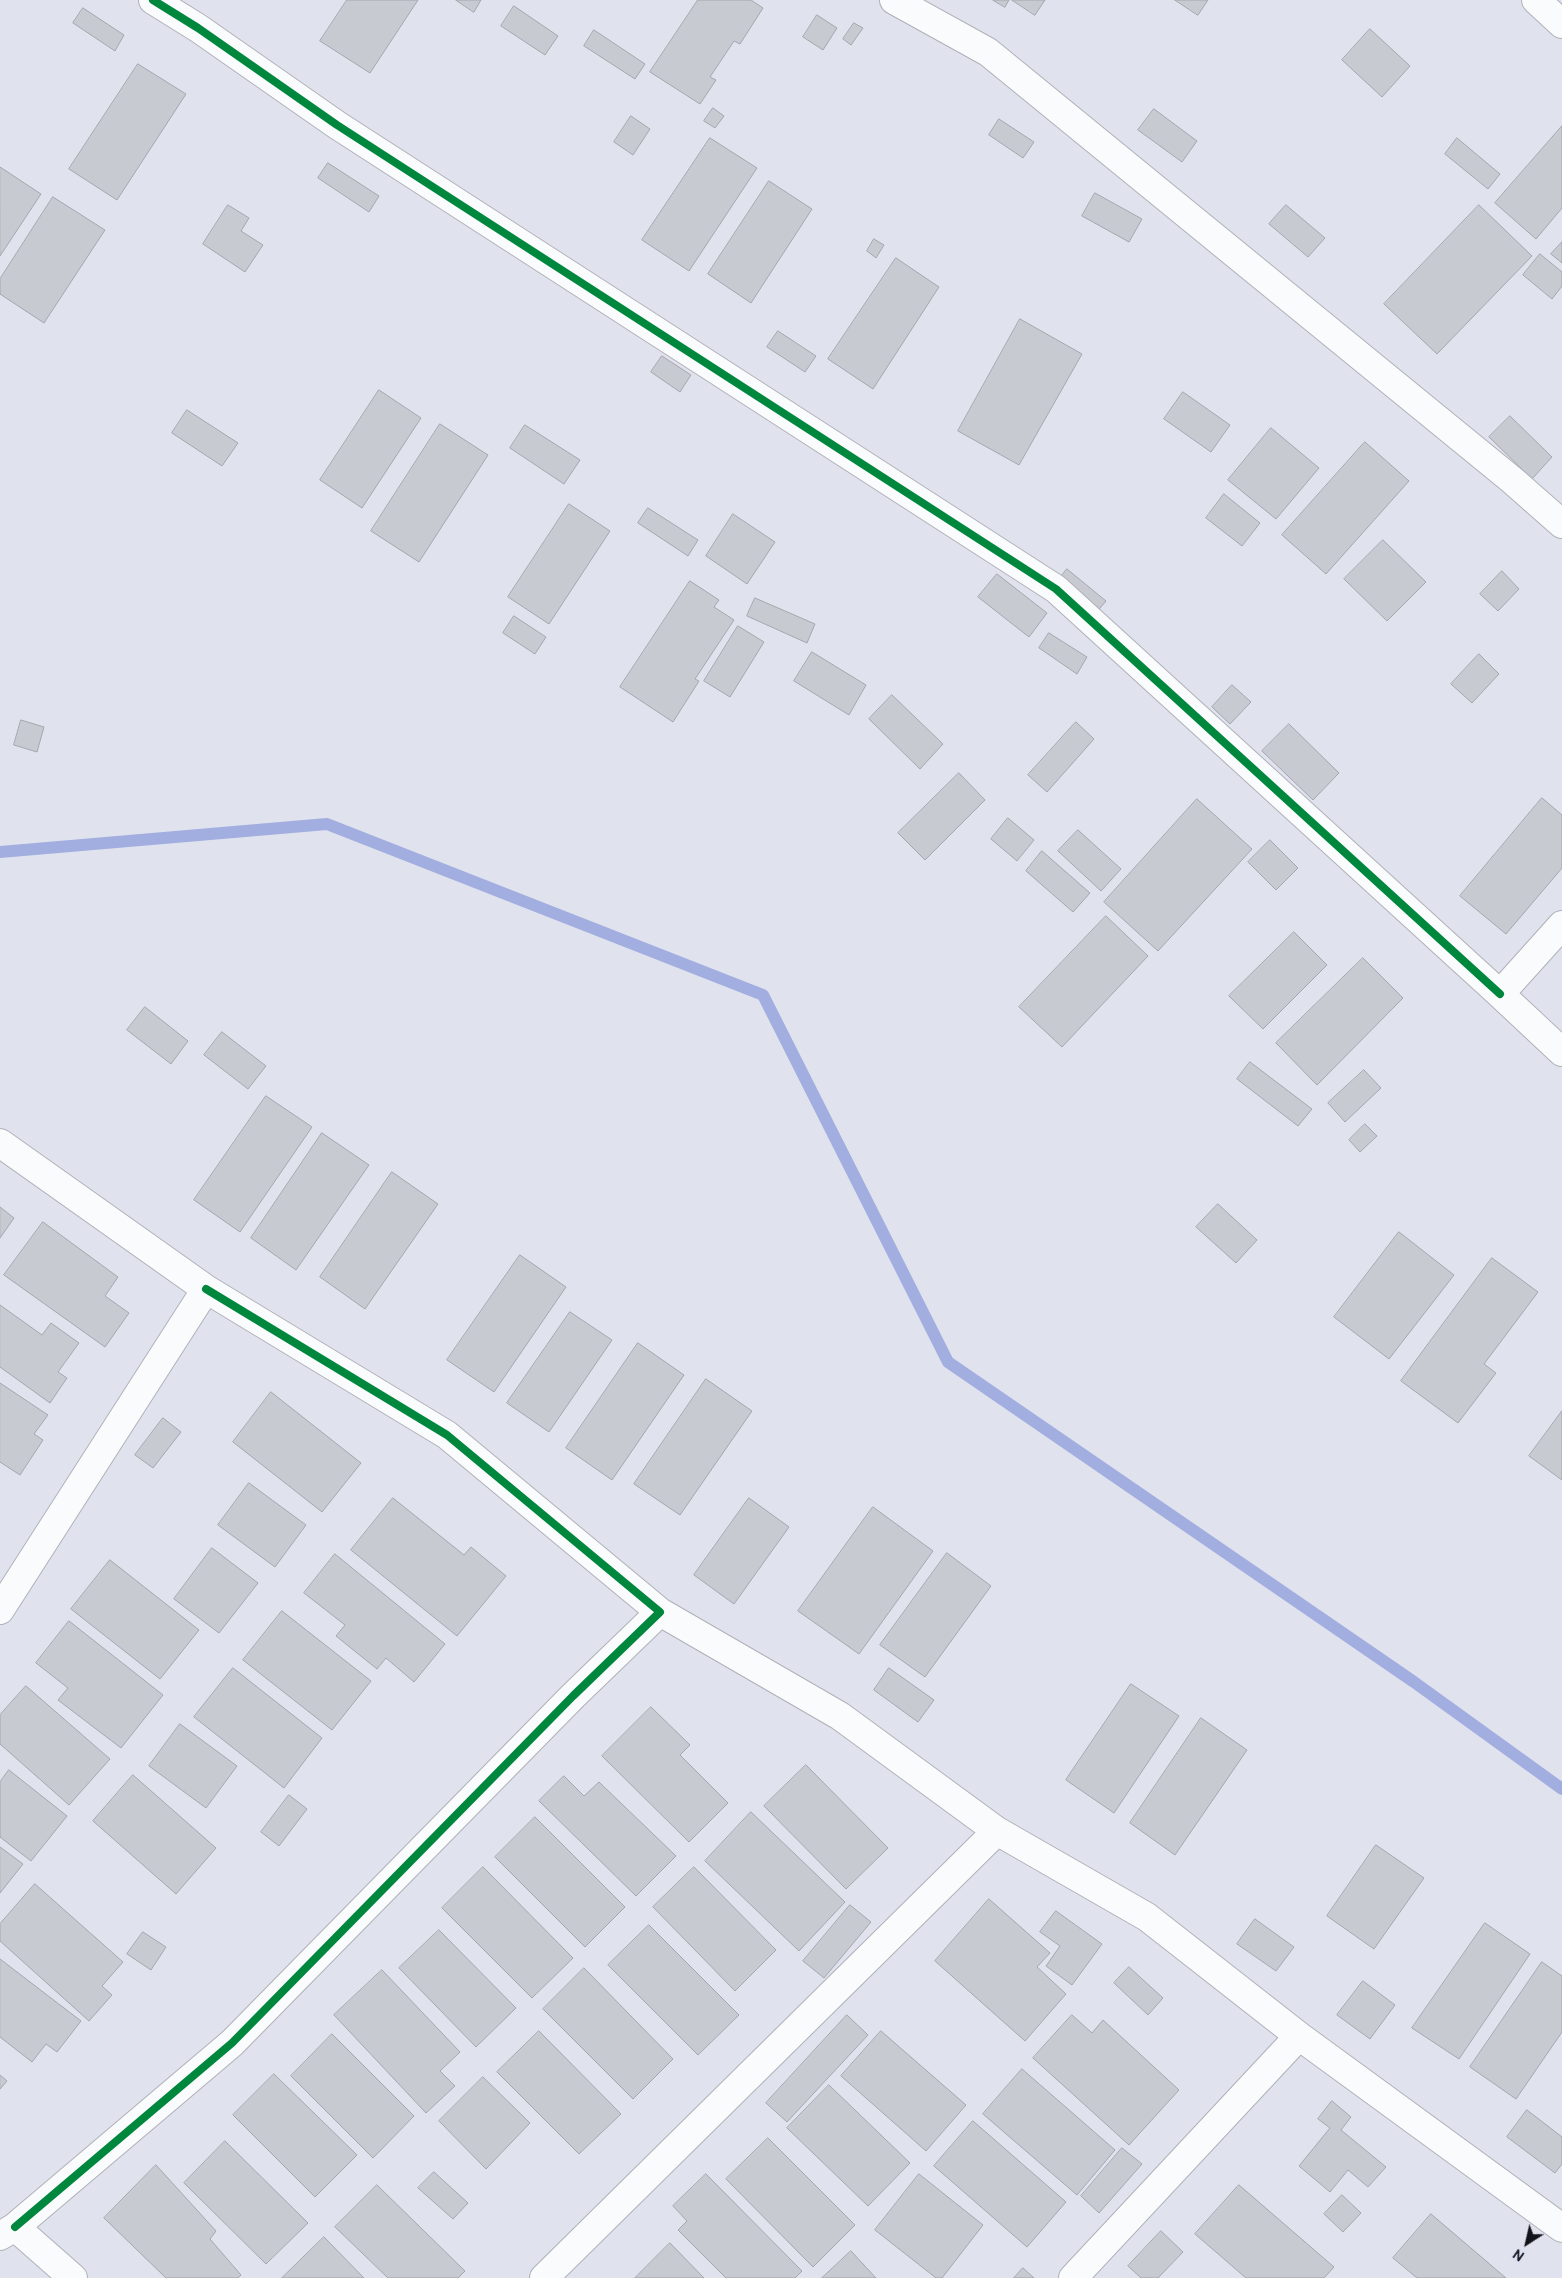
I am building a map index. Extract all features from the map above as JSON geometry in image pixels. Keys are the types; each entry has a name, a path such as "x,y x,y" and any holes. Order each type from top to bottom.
{"street":[{"path":"153,0 198,28 338,125 1056,590 1562,1052"},
{"path":"894,0 988,52 1512,480 1562,524"},
{"path":"1536,0 1562,24"},
{"path":"1500,994 1562,925"},
{"path":"0,1143 206,1289 447,1435 660,1612 840,1716 997,1832 1147,1917 1299,2036 1562,2228"},
{"path":"0,1610 206,1289"},
{"path":"73,2278 7,2232 232,2043 573,1696 660,1612"},
{"path":"544,2278 997,1832"},
{"path":"1073,2278 1299,2036"}],"building":[{"path":"347,0 418,0 370,73 320,41"},
{"path":"456,0 481,0 474,12"},
{"path":"698,0 751,0 763,8 740,44 734,41 710,77 716,80 700,104 650,72"},
{"path":"993,0 1009,0 1005,7"},
{"path":"1012,0 1045,0 1035,15"},
{"path":"1175,0 1208,0 1198,15"},
{"path":"514,6 558,36 545,55 501,26"},
{"path":"83,8 124,35 115,51 73,23"},
{"path":"817,15 837,28 823,50 803,37"},
{"path":"854,23 863,28 851,45 843,39"},
{"path":"1370,29 1410,66 1382,97 1342,60"},
{"path":"594,30 645,64 635,79 584,46"},
{"path":"138,64 186,94 117,200 69,169"},
{"path":"713,108 724,116 715,128 704,121"},
{"path":"1154,109 1197,141 1182,162 1138,130"},
{"path":"631,116 650,129 633,155 614,142"},
{"path":"999,119 1034,142 1023,158 989,135"},
{"path":"1562,126 1562,208 1536,239 1495,203"},
{"path":"710,138 757,168 689,271 642,240"},
{"path":"1457,138 1500,174 1488,189 1445,154"},
{"path":"328,163 379,196 369,212 318,178"},
{"path":"0,167 41,194 0,256"},
{"path":"769,181 812,209 751,303 708,274"},
{"path":"1095,193 1142,219 1129,242 1082,216"},
{"path":"53,197 105,230 44,323 0,294 0,279"},
{"path":"228,205 249,218 241,231 263,245 245,272 203,244"},
{"path":"1286,205 1325,238 1308,257 1269,224"},
{"path":"1479,205 1532,256 1437,354 1384,304"},
{"path":"874,239 884,245 876,258 867,251"},
{"path":"1562,242 1562,263 1551,254"},
{"path":"1540,254 1562,272 1562,286 1552,299 1523,275"},
{"path":"896,258 939,287 873,389 828,359"},
{"path":"1020,319 1082,354 1019,465 958,431"},
{"path":"778,331 816,356 805,372 767,347"},
{"path":"662,356 691,375 680,392 651,372"},
{"path":"379,390 421,418 362,508 320,480"},
{"path":"1183,392 1230,425 1211,452 1164,419"},
{"path":"187,410 238,443 222,466 172,433"},
{"path":"1510,416 1552,457 1532,479 1489,437"},
{"path":"440,424 488,455 419,562 371,531"},
{"path":"525,425 580,460 564,484 510,448"},
{"path":"1271,428 1319,468 1276,519 1228,480"},
{"path":"1365,442 1409,481 1326,574 1282,535"},
{"path":"1224,494 1260,523 1242,546 1206,518"},
{"path":"569,504 610,531 549,624 508,597"},
{"path":"648,508 698,540 688,556 638,523"},
{"path":"733,514 775,542 747,584 706,556"},
{"path":"1383,540 1426,582 1387,621 1344,579"},
{"path":"1067,569 1106,601 1095,614 1057,582"},
{"path":"1502,571 1519,589 1498,611 1480,594"},
{"path":"997,574 1047,613 1029,637 978,597"},
{"path":"690,581 719,600 714,607 734,620 695,679 699,681 673,722 620,687"},
{"path":"755,598 815,624 807,643 747,616"},
{"path":"514,616 546,637 535,654 503,633"},
{"path":"738,626 764,642 730,697 704,681"},
{"path":"1049,633 1087,657 1077,674 1039,648"},
{"path":"812,652 866,685 849,715 794,681"},
{"path":"1479,654 1499,674 1472,703 1451,684"},
{"path":"1232,685 1251,702 1230,724 1212,707"},
{"path":"892,695 943,744 920,769 869,719"},
{"path":"21,720 44,727 37,752 14,745"},
{"path":"1076,722 1094,739 1047,792 1028,775"},
{"path":"1289,724 1339,773 1313,800 1262,751"},
{"path":"959,773 985,800 925,860 898,833"},
{"path":"1542,798 1562,815 1562,868 1506,934 1460,896"},
{"path":"1197,799 1252,849 1158,951 1104,902"},
{"path":"1008,818 1034,840 1017,861 991,839"},
{"path":"1078,830 1121,869 1101,891 1058,851"},
{"path":"1270,840 1298,868 1276,890 1248,862"},
{"path":"1042,851 1090,893 1073,912 1026,871"},
{"path":"1106,916 1148,956 1062,1047 1019,1007"},
{"path":"1294,932 1327,965 1263,1029 1229,996"},
{"path":"1363,958 1403,998 1317,1085 1276,1043"},
{"path":"145,1007 188,1041 171,1064 127,1030"},
{"path":"222,1032 266,1066 248,1089 204,1055"},
{"path":"1250,1062 1312,1109 1298,1126 1237,1079"},
{"path":"1364,1070 1381,1088 1345,1122 1328,1103"},
{"path":"266,1096 312,1127 240,1232 194,1200"},
{"path":"1365,1124 1377,1136 1360,1152 1349,1140"},
{"path":"322,1133 369,1165 296,1270 251,1238"},
{"path":"392,1172 438,1204 365,1309 320,1277"},
{"path":"1218,1204 1257,1240 1236,1263 1196,1227"},
{"path":"0,1207 14,1218 0,1238"},
{"path":"43,1222 118,1277 105,1296 129,1313 105,1347 4,1275"},
{"path":"1399,1232 1454,1275 1389,1359 1334,1317"},
{"path":"520,1255 566,1287 494,1392 447,1360"},
{"path":"1492,1258 1538,1292 1484,1364 1496,1373 1458,1423 1401,1381"},
{"path":"0,1305 42,1335 51,1323 79,1343 58,1372 67,1378 50,1403 0,1367"},
{"path":"570,1312 612,1340 549,1432 507,1403"},
{"path":"638,1343 684,1375 612,1480 566,1448"},
{"path":"706,1379 752,1411 680,1515 634,1484"},
{"path":"0,1383 48,1415 34,1434 43,1440 20,1475 0,1462"},
{"path":"271,1392 361,1463 322,1512 233,1442"},
{"path":"1562,1411 1562,1480 1529,1456"},
{"path":"163,1418 181,1432 153,1468 135,1455"},
{"path":"249,1483 306,1525 275,1567 218,1525"},
{"path":"393,1498 464,1555 471,1547 506,1576 457,1636 351,1550"},
{"path":"749,1498 789,1527 734,1604 694,1575"},
{"path":"873,1507 933,1551 859,1654 798,1611"},
{"path":"212,1548 258,1583 219,1633 174,1599"},
{"path":"947,1553 991,1586 925,1677 880,1645"},
{"path":"335,1554 445,1644 414,1682 386,1658 377,1669 336,1636 345,1625 304,1593"},
{"path":"110,1560 199,1630 160,1679 71,1609"},
{"path":"282,1611 371,1681 332,1730 243,1660"},
{"path":"69,1621 163,1695 121,1748 58,1700 68,1688 36,1663"},
{"path":"233,1668 322,1738 284,1788 194,1717"},
{"path":"889,1668 934,1700 918,1722 874,1690"},
{"path":"1131,1684 1179,1716 1114,1813 1066,1780"},
{"path":"26,1686 110,1759 69,1805 0,1744 0,1715"},
{"path":"651,1707 690,1745 680,1755 728,1803 689,1842 602,1756"},
{"path":"1201,1718 1247,1750 1175,1855 1130,1823"},
{"path":"180,1724 237,1766 206,1808 149,1766"},
{"path":"806,1765 888,1848 846,1889 764,1806"},
{"path":"9,1770 67,1816 31,1861 0,1837 0,1782"},
{"path":"133,1775 216,1848 176,1894 93,1821"},
{"path":"564,1776 584,1796 599,1782 676,1856 636,1896 539,1801"},
{"path":"289,1795 307,1809 279,1846 261,1832"},
{"path":"751,1812 845,1902 799,1951 705,1861"},
{"path":"535,1817 625,1907 585,1947 495,1857"},
{"path":"1376,1845 1424,1878 1374,1949 1327,1916"},
{"path":"0,1847 23,1864 0,1893"},
{"path":"483,1867 573,1958 532,1998 442,1908"},
{"path":"694,1867 776,1950 735,1991 653,1907"},
{"path":"35,1884 123,1962 102,1986 112,1995 89,2021 0,1941 0,1924"},
{"path":"989,1899 1050,1953 1037,1967 1066,1994 1025,2041 935,1961"},
{"path":"850,1905 871,1922 824,1978 803,1961"},
{"path":"1056,1911 1102,1944 1072,1985 1046,1966 1060,1946 1040,1932"},
{"path":"1255,1919 1294,1947 1276,1971 1237,1944"},
{"path":"1485,1923 1530,1954 1459,2059 1412,2028"},
{"path":"649,1925 739,2015 698,2055 608,1965"},
{"path":"439,1930 516,2008 476,2047 399,1968"},
{"path":"143,1932 166,1947 151,1970 127,1954"},
{"path":"0,1959 81,2021 57,2052 46,2044 32,2062 0,2037"},
{"path":"1542,1962 1562,1976 1562,2032 1516,2099 1470,2067"},
{"path":"1129,1967 1163,1998 1148,2015 1114,1983"},
{"path":"584,1968 673,2059 633,2099 543,2009"},
{"path":"382,1970 460,2052 440,2071 455,2086 426,2113 334,2015"},
{"path":"1363,1981 1395,2005 1370,2039 1337,2015"},
{"path":"847,2015 868,2035 787,2122 766,2103"},
{"path":"1072,2015 1092,2033 1103,2020 1179,2090 1129,2145 1033,2058"},
{"path":"539,2031 621,2114 579,2154 497,2072"},
{"path":"881,2031 966,2105 926,2151 841,2076"},
{"path":"332,2034 414,2116 373,2158 291,2076"},
{"path":"1022,2069 1115,2150 1077,2195 983,2114"},
{"path":"274,2074 357,2155 315,2197 233,2115"},
{"path":"0,2075 7,2081 0,2089"},
{"path":"483,2077 530,2123 486,2169 439,2121"},
{"path":"829,2085 910,2163 868,2206 787,2128"},
{"path":"1332,2101 1351,2117 1341,2130 1386,2167 1368,2187 1348,2170 1330,2192 1299,2166 1330,2128 1318,2119"},
{"path":"1527,2110 1562,2137 1562,2164 1555,2173 1507,2137"},
{"path":"973,2121 1066,2202 1027,2247 934,2166"},
{"path":"768,2138 855,2225 813,2267 726,2179"},
{"path":"225,2141 308,2223 266,2264 184,2183"},
{"path":"1122,2148 1142,2164 1099,2213 1081,2196"},
{"path":"156,2165 216,2231 210,2239 241,2275 238,2278 166,2278 104,2218"},
{"path":"434,2172 468,2203 453,2219 418,2188"},
{"path":"706,2174 802,2271 795,2278 726,2278 678,2230 687,2221 673,2206"},
{"path":"919,2174 983,2225 942,2278 936,2278 875,2230"},
{"path":"377,2185 465,2271 458,2278 388,2278 335,2227"},
{"path":"1239,2185 1334,2267 1324,2278 1246,2278 1195,2234"},
{"path":"1342,2195 1361,2213 1343,2232 1324,2214"},
{"path":"1431,2214 1506,2278 1417,2278 1393,2258"},
{"path":"1161,2231 1183,2252 1158,2278 1141,2278 1128,2266"},
{"path":"324,2237 364,2278 282,2278"},
{"path":"670,2243 704,2278 635,2278"},
{"path":"851,2251 876,2278 822,2278"},
{"path":"1023,2268 1034,2278 1014,2278"}],"waterway":[{"path":"0,852 327,824 763,995 948,1362 1414,1682 1562,1789"}],"cycle path":[{"path":"153,0 198,28 337,125 1056,589 1500,994"},
{"path":"15,2227 232,2043 573,1696 660,1612 447,1435 206,1289"}]}
